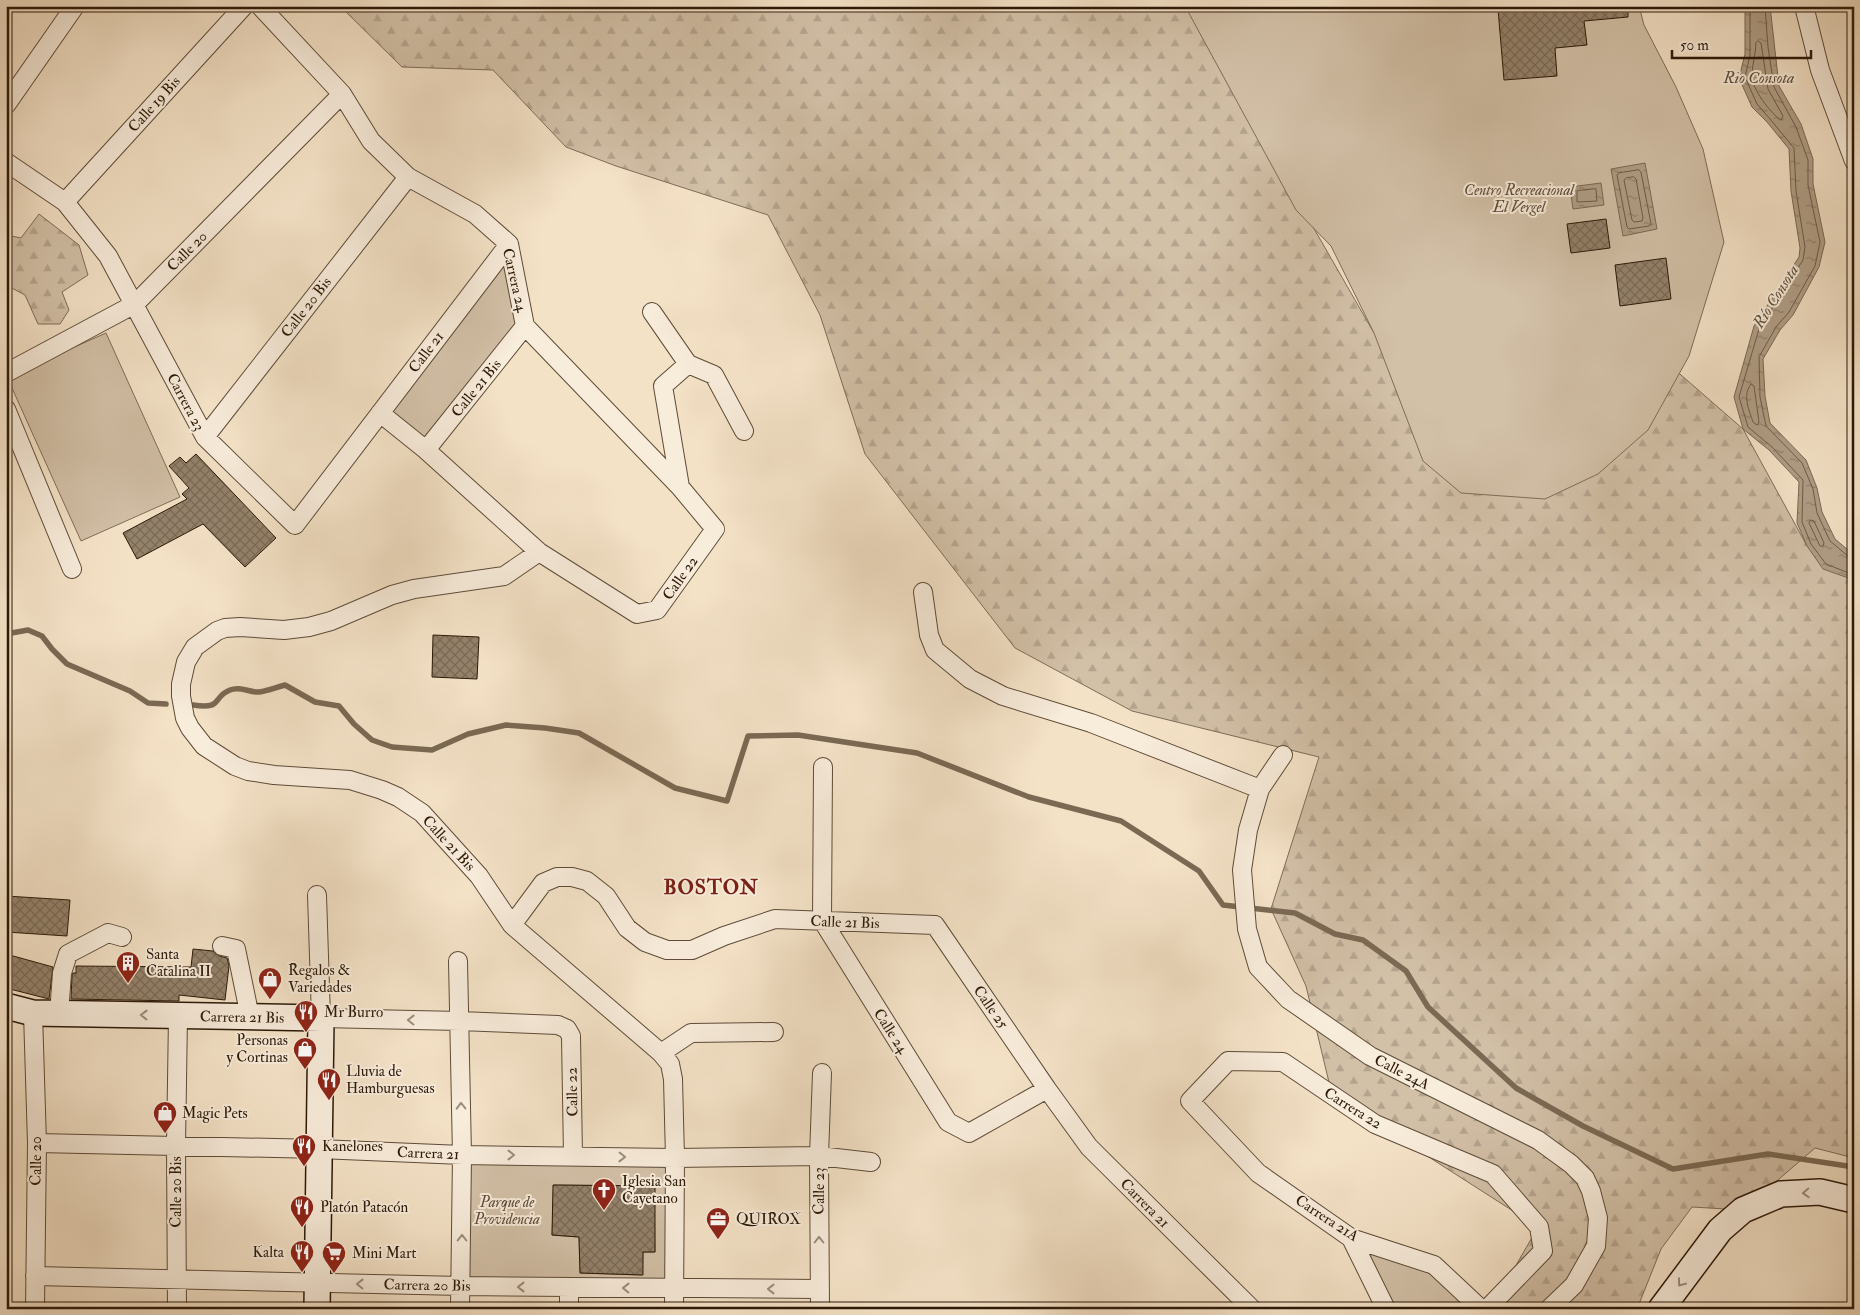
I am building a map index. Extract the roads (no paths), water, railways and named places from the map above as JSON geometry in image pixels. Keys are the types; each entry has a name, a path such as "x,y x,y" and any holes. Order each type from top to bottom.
{"main road":[{"name":"Carrera 21 Bis","path":"6,1006 33,1014 320,1018"},
{"path":"317,1309 320,1018"},
{"path":"1661,1309 1720,1230 1742,1210 1781,1194 1820,1192 1854,1200"}],"street":[{"path":"6,105 75,6"},
{"name":"Calle 19 Bis","path":"64,202 244,6"},
{"name":"Carrera 24","path":"260,6 342,94 370,142 408,177 475,214 509,244 525,326 680,488 715,529"},
{"path":"1804,6 1820,70 1854,161"},
{"name":"Calle 20","path":"6,373 135,304 342,94"},
{"name":"Carrera 23","path":"6,162 64,202 108,256 205,437 295,525 380,413"},
{"name":"Calle 20 Bis","path":"205,437 408,177"},
{"name":"Calle 21","path":"380,413 509,244"},
{"path":"652,312 688,364 714,375 744,431"},
{"name":"Calle 21 Bis","path":"426,450 525,326"},
{"path":"680,488 663,386 688,364"},
{"path":"6,409 72,569"},
{"path":"380,413 426,450 539,552"},
{"name":"Calle 22","path":"539,552 637,614 657,610 715,529"},
{"name":"Calle 21 Bis","path":"539,552 504,576 414,589 392,595 331,621 309,627 284,630 240,627 225,628 217,631 195,647 186,662 181,684 181,696 190,728 204,746 235,766 248,771 274,775 350,780 398,797 422,813 479,876 512,925 543,883 557,877 572,877 587,881 606,896 627,928 633,933 645,942 667,950 692,950 724,936 774,920 822,920 935,926"},
{"path":"923,592 929,635 935,650 970,679 1003,696 1091,723 1260,789"},
{"name":"Calle 24A","path":"1282,755 1260,789 1248,830 1242,870 1247,929 1258,967 1288,999 1370,1056 1538,1140 1585,1178 1591,1191 1598,1218 1596,1246 1574,1285 1549,1309"},
{"path":"822,920 823,767"},
{"path":"317,894 320,1018"},
{"name":"Calle 24","path":"822,920 948,1122 969,1133 1047,1090"},
{"path":"512,925 661,1053 670,1064 673,1079 675,1158 674,1309"},
{"name":"Calle 25","path":"935,926 1047,1090"},
{"path":"59,1014 62,973 68,954 108,934 122,937"},
{"path":"222,946 236,949 250,1017"},
{"path":"458,961 462,1155 460,1309"},
{"name":"Calle 20","path":"33,1014 37,1143 35,1309"},
{"name":"Calle 20 Bis","path":"176,1309 178,1016"},
{"name":"Carrera 21 Bis","path":"320,1018 558,1025 567,1029"},
{"name":"Calle 22","path":"567,1029 571,1036 573,1156"},
{"path":"661,1053 691,1033 774,1032"},
{"name":"Carrera 22","path":"1190,1101 1228,1061 1283,1062 1375,1124 1493,1174 1538,1227 1543,1250 1487,1309"},
{"name":"Calle 23","path":"820,1309 819,1156 822,1073"},
{"name":"Carrera 21","path":"1047,1090 1090,1147 1252,1309"},
{"name":"Carrera 21A","path":"1190,1101 1258,1173 1352,1238 1434,1265 1481,1309"},
{"name":"Carrera 21","path":"37,1143 320,1149 462,1155 675,1158 819,1156 871,1162"},
{"path":"1352,1238 1386,1309"},
{"name":"Carrera 20 Bis","path":"35,1276 461,1286 820,1289"},
{"path":"569,1287 569,1309"}],"water":[{"name":"Rio Consota","path":"1745,6 1770,6 1779,86 1801,124 1813,159 1813,184 1825,242 1819,267 1793,315 1780,330 1763,359 1765,396 1770,423 1806,460 1817,488 1822,512 1835,539 1854,555 1854,580 1823,569 1807,546 1797,523 1799,482 1769,450 1743,429 1734,397 1754,326 1799,257 1800,248 1791,191 1789,149 1752,107 1739,78 1745,54"},
{"path":"1645,163 1657,229 1623,236 1611,169"},
{"path":"1601,183 1604,205 1573,209 1570,187"}],"waterway":[{"path":"6,634 28,630 42,636 67,664 130,691 148,703 166,704"},
{"path":"193,705 209,706 216,702 224,693 234,689 261,692 285,685 315,702 339,706 354,724 372,740 392,747 432,750 468,734 506,725 579,733 675,788 727,801 748,736 798,735 917,753 1029,797 1121,821 1199,871 1223,905 1295,913 1335,934 1363,940 1406,971 1428,1007 1516,1088 1583,1126 1673,1169 1768,1154 1854,1167"}],"place":[{"name":"Santa Catalina II","path":"128,984"},
{"name":"Regalos & Variedades","path":"270,1000"},
{"name":"Mr Burro","path":"306,1033"},
{"name":"Personas y Cortinas","path":"305,1070"},
{"name":"Lluvia de Hamburguesas","path":"329,1101"},
{"name":"Magic Pets","path":"165,1134"},
{"name":"Kanelones","path":"304,1167"},
{"name":"Iglesia San Cayetano","path":"604,1211"},
{"name":"Platón Patacón","path":"302,1228"},
{"name":"QUIROX","path":"718,1240"},
{"name":"Kalta","path":"302,1273"},
{"name":"Mini Mart","path":"334,1274"}],"district":[{"name":"BOSTON","path":"711,887"}],"park label":[{"name":"Centro Recreacional El Vergel","path":"1519,198"},
{"name":"Parque de Providencia","path":"507,1210"}],"water label":[{"name":"Río Consota","path":"1775,296"}]}
